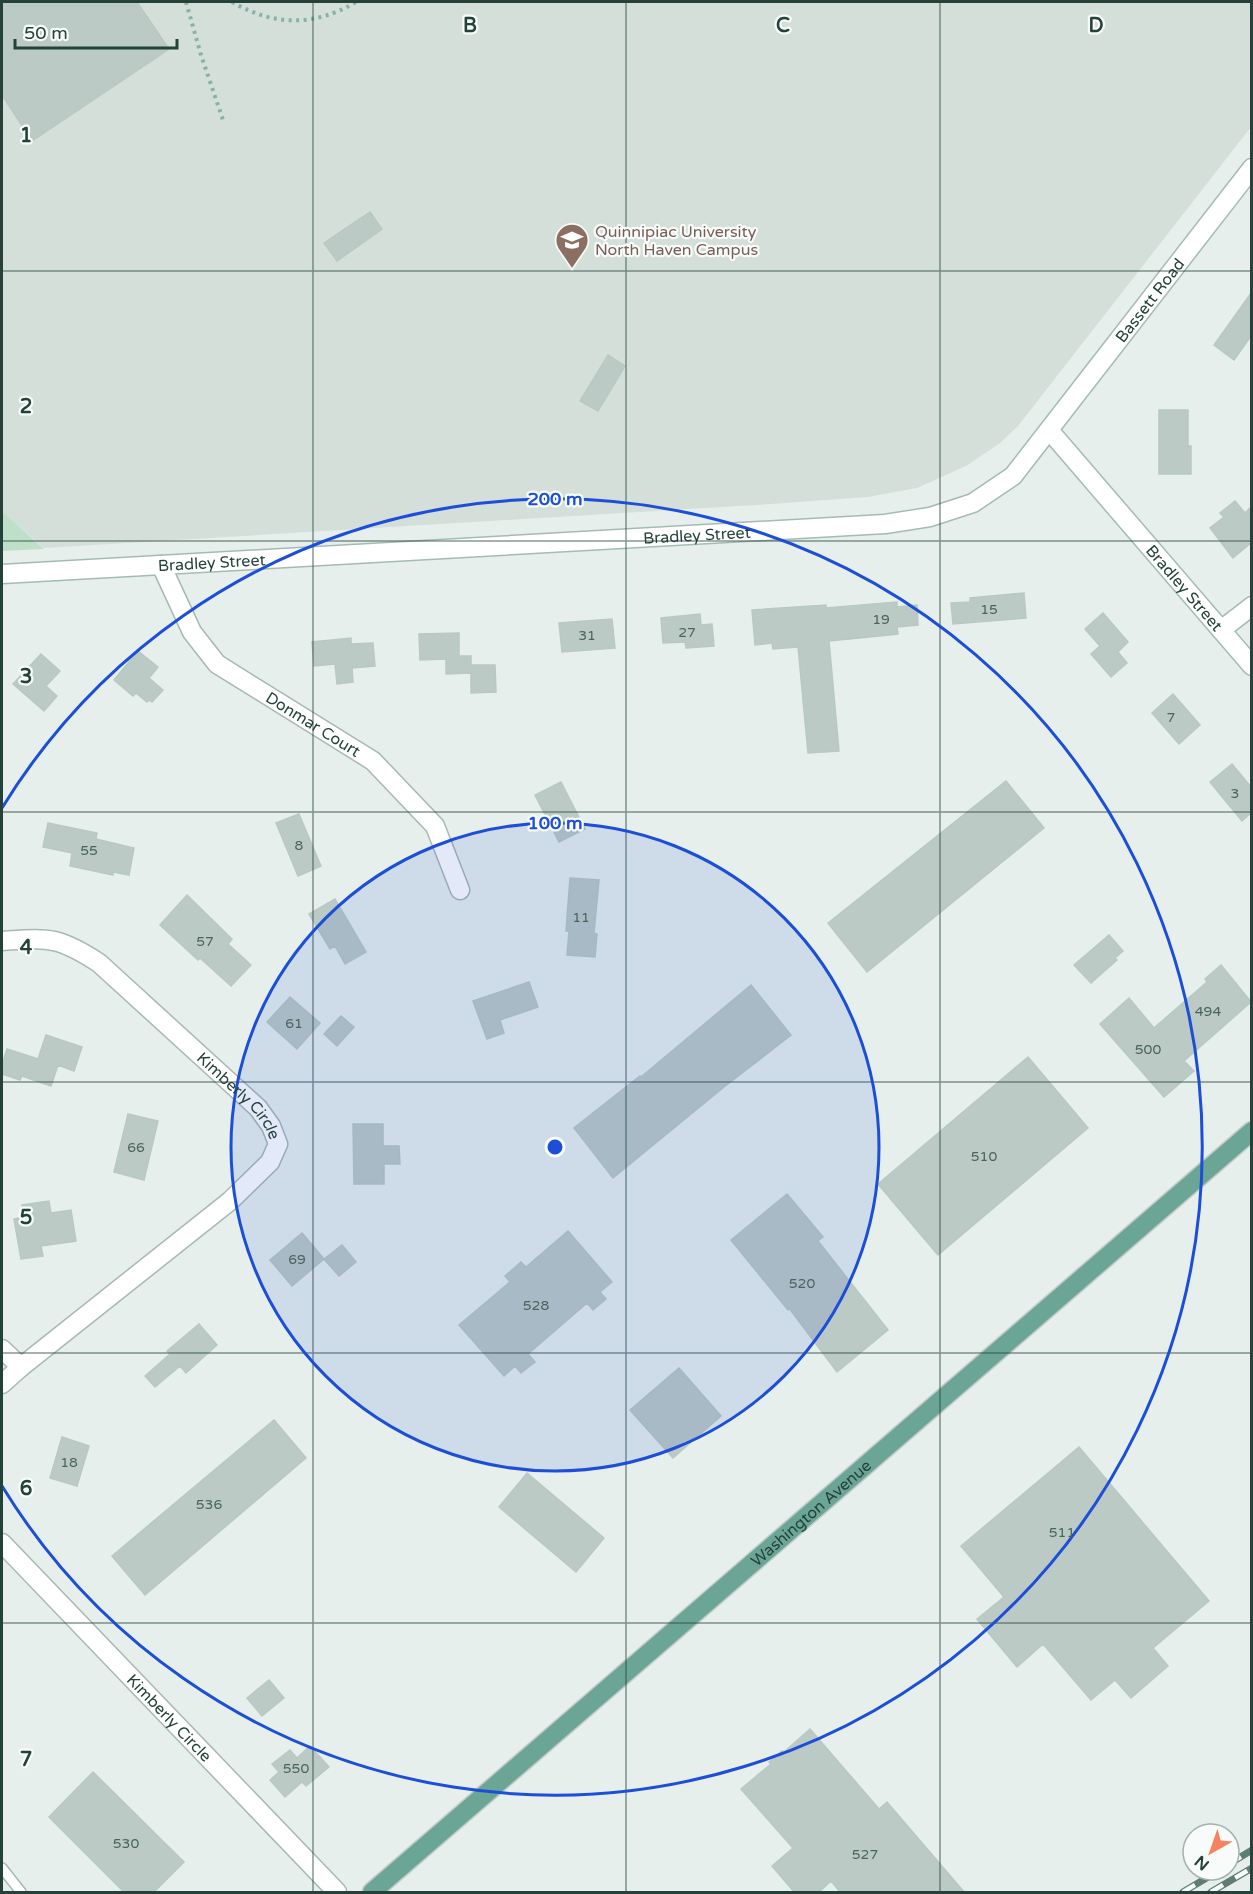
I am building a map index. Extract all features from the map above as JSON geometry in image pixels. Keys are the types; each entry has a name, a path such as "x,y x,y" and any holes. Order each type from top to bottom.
{"main road":[{"name":"Washington Avenue","path":"372,1893 1251,1131"}],"street":[{"name":"Bassett Road","path":"1049,430 1251,168"},
{"name":"Bradley Street","path":"2,574 873,524 930,517 973,503 1013,476 1049,430 1251,666"},
{"name":"Donmar Court","path":"161,565 192,632 217,664 373,761 435,826 460,891"},
{"path":"1221,630 1251,606"},
{"name":"Kimberly Circle","path":"2,941 47,938 74,946 99,963 258,1108 271,1126 278,1144 270,1162 231,1201 2,1384"},
{"path":"2,1349 21,1367"},
{"name":"Kimberly Circle","path":"2,1543 337,1893"}],"lane":[{"path":"2,1868 21,1893"}],"path":[{"path":"186,2 224,123"},
{"path":"232,2 249,12 292,21 314,19 335,13 356,2"}],"shaded area":[{"name":"Quinnipiac University North Haven Campus","path":"2,2 1251,2 1251,127 1018,426 1000,443 966,466 917,488 868,497 771,504 44,548 2,511"}],"green space":[{"path":"2,511 44,549 2,551"}],"building":[{"path":"2,2 137,2 169,49 32,141 2,95"},
{"path":"370,212 382,229 337,261 324,243"},
{"path":"1251,293 1251,336 1234,360 1214,345"},
{"path":"608,355 625,366 598,411 580,401"},
{"path":"1159,410 1188,410 1191,474 1159,474"},
{"path":"1235,501 1245,513 1251,507 1251,543 1233,558 1210,528 1224,517 1220,513"},
{"path":"1024,593 1026,618 953,624 951,603 970,602 970,598"},
{"path":"897,602 897,607 917,605 918,625 897,627 898,634 829,641 839,751 808,753 798,647 773,649 772,643 755,645 752,610 826,605 826,608"},
{"path":"1103,613 1128,642 1118,652 1127,663 1111,677 1091,654 1100,646 1085,629"},
{"path":"700,614 701,625 712,624 714,646 686,648 685,642 663,643 661,618"},
{"path":"612,619 615,648 562,652 559,623"},
{"path":"459,633 459,656 471,656 471,665 495,665 496,692 471,693 471,673 446,674 446,659 420,660 419,634"},
{"path":"351,638 351,644 373,643 375,666 352,668 353,682 337,684 335,664 314,666 312,642"},
{"path":"138,651 158,667 149,678 163,690 152,702 149,700 147,702 136,693 133,696 114,680"},
{"path":"41,654 60,671 46,686 57,696 44,711 13,684"},
{"path":"1173,694 1200,725 1179,744 1152,713"},
{"path":"1232,764 1251,787 1251,813 1242,821 1210,782"},
{"path":"1006,781 1044,828 867,972 828,923"},
{"path":"561,782 585,829 559,842 535,795"},
{"path":"299,814 321,866 298,876 276,823"},
{"path":"48,823 97,833 96,839 134,848 129,875 113,872 113,875 70,866 72,853 43,847"},
{"path":"570,878 599,880 594,933 597,934 595,957 567,955 569,931 566,931"},
{"path":"187,895 232,939 228,944 251,965 231,986 160,925"},
{"path":"335,899 366,952 345,964 335,946 330,949 309,914"},
{"path":"1109,935 1123,951 1115,958 1117,960 1091,983 1074,965"},
{"path":"1221,965 1251,1002 1184,1061 1194,1071 1164,1097 1100,1024 1129,998 1154,1028 1207,982 1205,979"},
{"path":"529,982 538,1007 500,1020 504,1033 487,1039 473,1001"},
{"path":"751,985 791,1035 613,1178 574,1128 641,1077"},
{"path":"290,997 320,1023 297,1049 267,1022"},
{"path":"341,1016 354,1027 337,1046 324,1034"},
{"path":"46,1035 82,1047 74,1071 58,1065 51,1086 22,1076 20,1080 2,1074 7,1049 38,1059"},
{"path":"1028,1057 1088,1128 938,1255 878,1184"},
{"path":"128,1114 158,1121 144,1180 114,1172"},
{"path":"353,1124 383,1124 383,1146 399,1146 400,1164 384,1164 384,1184 354,1184"},
{"path":"787,1194 823,1237 818,1241 888,1330 837,1372 789,1308 788,1310 731,1240"},
{"path":"49,1201 51,1213 71,1210 76,1241 41,1246 43,1256 21,1259 14,1219 23,1217 22,1205"},
{"path":"568,1231 612,1282 600,1292 606,1299 593,1310 587,1303 528,1354 535,1362 521,1373 515,1366 504,1376 459,1325 510,1282 505,1276 521,1262 526,1267"},
{"path":"302,1233 324,1259 292,1286 270,1260"},
{"path":"342,1245 356,1262 339,1276 324,1259"},
{"path":"199,1324 217,1345 186,1373 180,1366 155,1387 145,1376 170,1354 167,1351"},
{"path":"679,1368 721,1416 673,1458 630,1410"},
{"path":"274,1420 306,1458 145,1595 112,1556"},
{"path":"62,1437 89,1446 77,1486 50,1478"},
{"path":"1079,1447 1209,1601 1153,1648 1168,1666 1131,1698 1115,1680 1091,1700 1043,1644 1017,1667 977,1619 1004,1597 961,1546"},
{"path":"527,1473 604,1538 576,1572 499,1507"},
{"path":"269,1680 284,1698 262,1716 247,1698"},
{"path":"810,1729 879,1809 887,1802 965,1893 841,1893 831,1881 818,1893 795,1893 772,1866 793,1848 741,1789 771,1764 769,1762"},
{"path":"310,1746 329,1767 306,1786 302,1782 285,1797 270,1780 279,1772 272,1764 290,1750 297,1758"},
{"path":"93,1772 184,1862 153,1893 125,1893 49,1817"}],"railway":[{"path":"1241,1857 1252,1850"},
{"path":"1211,1892 1252,1868"},
{"path":"1183,1892 1200,1882"}],"place":[{"name":"Quinnipiac University North Haven Campus","path":"572,269"}]}
